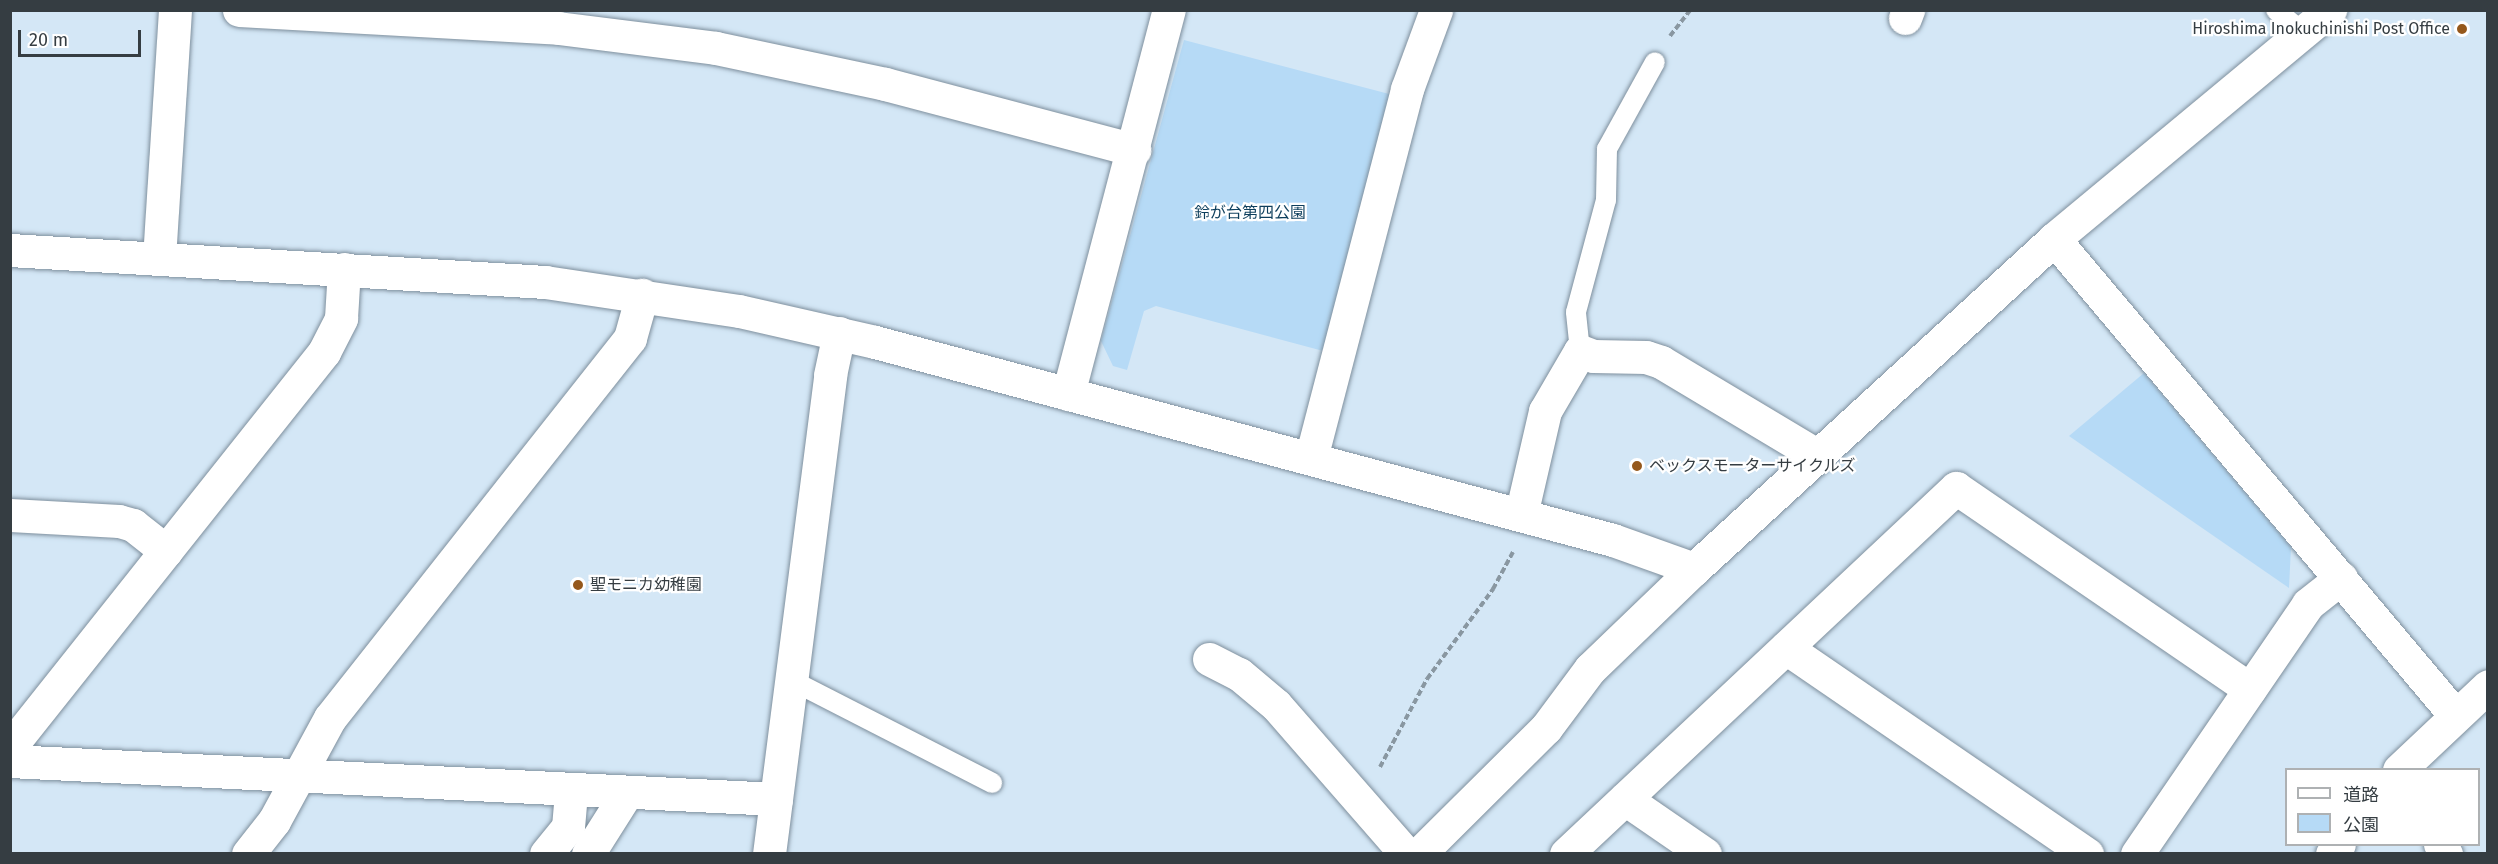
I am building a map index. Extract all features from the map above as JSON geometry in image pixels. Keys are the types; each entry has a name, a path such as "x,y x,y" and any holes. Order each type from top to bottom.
{"street":[{"path":"159,258 176,10"},
{"path":"239,10 558,28 716,48 885,84 1134,150"},
{"path":"1068,394 1170,10"},
{"path":"1311,458 1407,89 1436,10"},
{"path":"1419,854 1546,728 1590,669 1694,569 2054,239 2330,10"},
{"path":"2054,239 2455,715"},
{"path":"10,250 545,282 642,295 839,333 1613,540 1694,569"},
{"path":"10,747 324,352 341,318 345,269"},
{"path":"248,854 274,820 330,718 630,338 642,295"},
{"path":"769,854 830,375 839,333"},
{"path":"1521,515 1545,411 1580,351 1593,356 1646,357 1661,362 1818,456"},
{"path":"1566,854 1956,488 2250,689"},
{"path":"10,515 119,521 133,525 166,550"},
{"path":"2137,854 2308,604 2341,578"},
{"path":"1786,648 2087,854"},
{"path":"1209,658 1239,674 1276,705 1356,801 1406,854"},
{"path":"2401,768 2487,686"},
{"path":"10,761 626,794 776,799"},
{"path":"546,854 568,827 571,791"},
{"path":"588,854 626,794"},
{"path":"1625,799 1705,854"}],"lane":[{"path":"2276,10 2303,33"},
{"path":"1580,351 1576,312 1606,200 1607,149 1655,62"},
{"path":"791,680 992,783"}],"path":[{"path":"1356,801 1368,789 1427,679 1493,589 1515,549"}],"green space":[{"name":"鈴が台第四公園","path":"1184,40 1393,95 1327,352 1156,306 1144,311 1127,370 1113,366 1101,341"},
{"path":"2144,373 2291,547 2289,588 2069,436"}],"place":[{"name":"Hiroshima Inokuchinishi Post Office","path":"2462,29"},
{"name":"ベックスモーターサイクルズ","path":"1637,466"},
{"name":"聖モニカ幼稚園","path":"578,585"}]}
